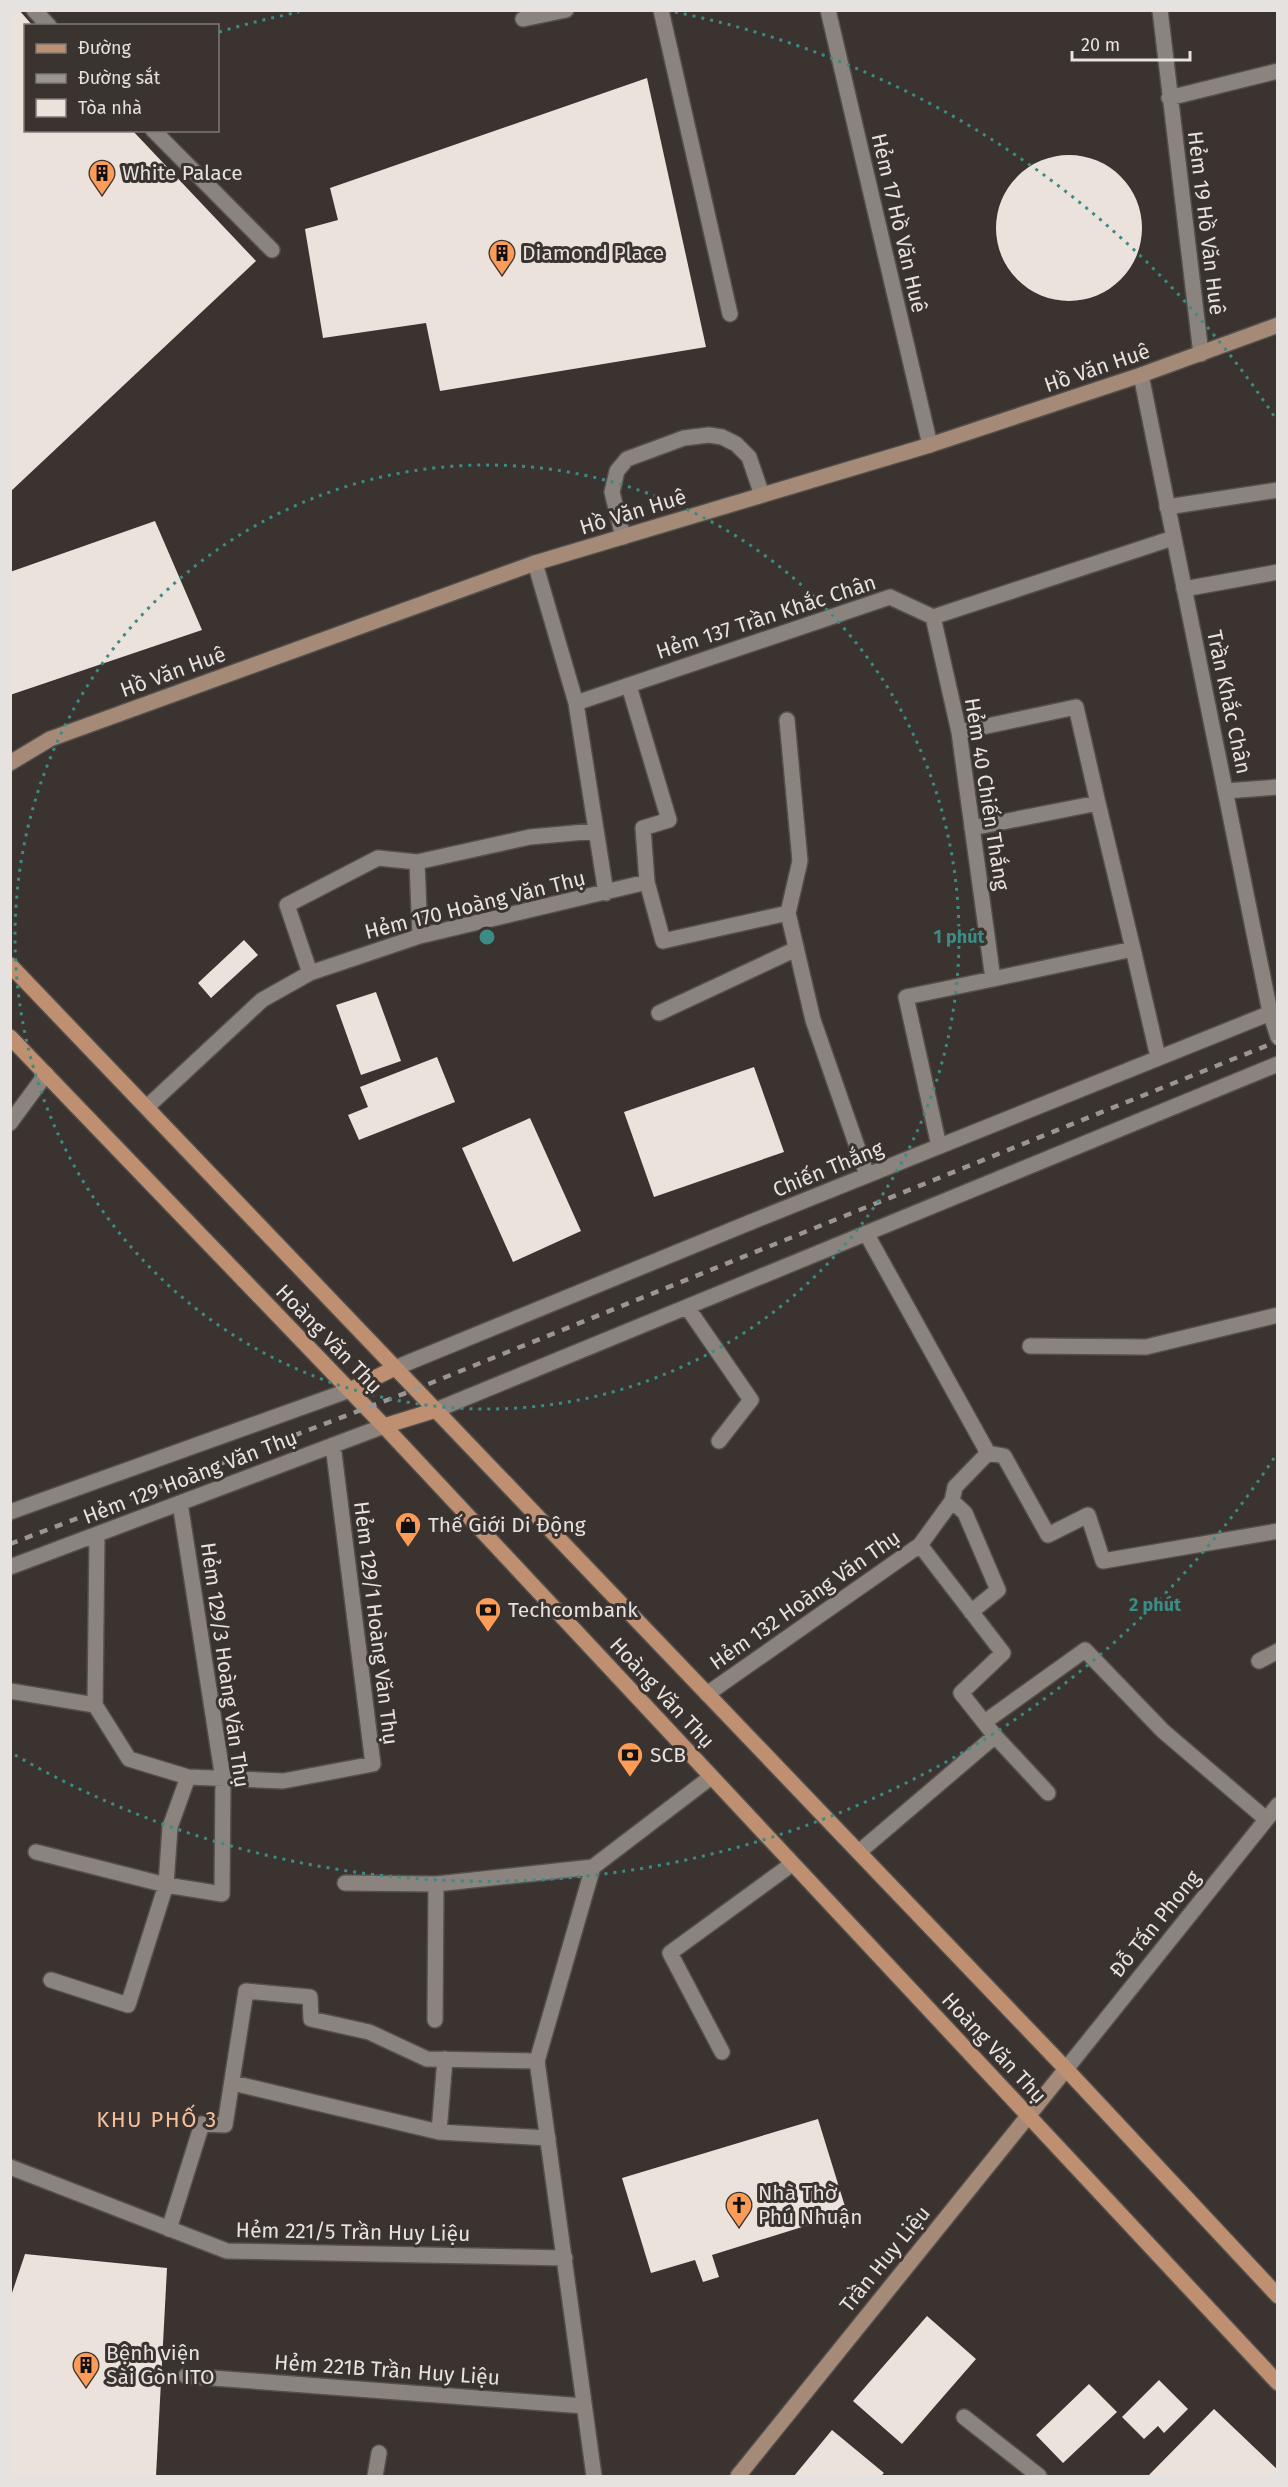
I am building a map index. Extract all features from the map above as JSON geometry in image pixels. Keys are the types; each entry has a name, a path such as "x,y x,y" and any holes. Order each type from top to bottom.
{"main road":[{"name":"Hồ Văn Huê","path":"10,763 50,739 535,563 930,445 1202,354 1278,325"},
{"name":"Hoàng Văn Thụ","path":"10,965 1066,2069 1278,2296"},
{"name":"Hoàng Văn Thụ","path":"10,1037 384,1426 1278,2383"},
{"path":"350,1390 395,1368"},
{"path":"384,1426 436,1410"},
{"name":"Trần Huy Liệu","path":"738,2476 1066,2069"}],"street":[{"path":"34,10 47,24"},
{"path":"524,19 566,10"},
{"path":"661,10 730,314"},
{"name":"Hẻm 17 Hồ Văn Huê","path":"828,10 930,445"},
{"name":"Hẻm 19 Hồ Văn Huê","path":"1160,10 1202,354"},
{"path":"1169,98 1278,70"},
{"path":"155,132 272,250"},
{"name":"Trần Khắc Chân","path":"1141,375 1278,1037"},
{"path":"622,537 612,492 617,471 627,459 684,438 709,435 722,437 736,444 749,457 762,495"},
{"path":"1167,507 1278,490"},
{"path":"933,617 1173,538"},
{"path":"535,563 576,703 606,893"},
{"path":"1184,590 1278,572"},
{"name":"Hẻm 137 Trần Khắc Chân","path":"576,703 890,597 933,617"},
{"name":"Hẻm 40 Chiến Thắng","path":"933,617 959,732 993,979"},
{"path":"628,686 669,820 644,828 647,882 663,941 788,913"},
{"path":"959,732 1076,707 1158,1057"},
{"path":"787,720 800,861 788,913 813,1020 867,1175"},
{"path":"1226,791 1278,787"},
{"path":"972,828 1098,803"},
{"path":"310,973 286,905 378,858 417,861 530,837 596,831"},
{"path":"417,861 420,936"},
{"name":"Hẻm 170 Hoàng Văn Thụ","path":"147,1107 262,1000 310,973 420,936 647,882"},
{"path":"658,1013 796,949"},
{"path":"939,1146 906,997 1133,949"},
{"name":"Chiến Thắng","path":"395,1368 1274,1011"},
{"path":"436,1410 1278,1064"},
{"path":"10,1123 46,1074"},
{"path":"866,1233 988,1453 1004,1456 1048,1535 1088,1515 1102,1561 1278,1531"},
{"path":"687,1307 751,1400 719,1442"},
{"path":"1030,1346 1146,1347 1278,1315"},
{"name":"Hẻm 129 Hoàng Văn Thụ","path":"10,1512 350,1390"},
{"name":"Hẻm 129 Hoàng Văn Thụ","path":"10,1568 384,1426"},
{"name":"Hẻm 129/1 Hoàng Văn Thụ","path":"224,1779 283,1781 373,1764 333,1445"},
{"name":"Hẻm 132 Hoàng Văn Thụ","path":"707,1694 920,1545 952,1501 955,1486 988,1453"},
{"path":"952,1501 965,1513 998,1590 971,1612"},
{"name":"Hẻm 129/3 Hoàng Văn Thụ","path":"166,1885 222,1894 224,1779 180,1503"},
{"path":"97,1535 95,1705 129,1759 188,1777 224,1779"},
{"path":"920,1545 1003,1653 961,1693 986,1721 995,1736 1048,1793"},
{"path":"986,1721 1085,1650 1163,1731 1266,1819"},
{"path":"1259,1661 1278,1651"},
{"path":"10,1691 95,1705"},
{"path":"859,1852 995,1736"},
{"path":"51,1980 128,2005 166,1885 170,1827 188,1777"},
{"path":"345,1883 436,1884 593,1868 711,1777"},
{"name":"Đỗ Tấn Phong","path":"1066,2069 1278,1805"},
{"path":"36,1852 166,1885"},
{"path":"722,2052 670,1953 792,1864"},
{"path":"593,1868 537,2061 594,2476"},
{"path":"435,2020 436,1884"},
{"path":"169,2229 202,2124 225,2125 246,1992 310,1997 311,2019 369,2032 427,2059 537,2061"},
{"path":"439,2132 445,2059"},
{"path":"233,2083 439,2132 548,2138"},
{"name":"Hẻm 221/5 Trần Huy Liệu","path":"10,2167 227,2251 565,2258"},
{"name":"Hẻm 221B Trần Huy Liệu","path":"186,2376 584,2406"},
{"path":"964,2417 1039,2476"},
{"path":"375,2476 379,2453"}],"building":[{"name":"White Palace","path":"10,10 19,10 31,24 24,24 24,132 134,132 256,261 10,492"},
{"name":"Diamond Place","path":"647,78 706,347 440,391 426,323 323,338 305,229 338,220 330,188"},
{"path":"1069,155 1097,160 1121,176 1137,200 1142,228 1137,256 1121,280 1097,296 1069,301 1041,296 1017,280 1001,256 996,228 1001,200 1017,176 1041,160"},
{"path":"155,521 202,630 10,695 10,572"},
{"path":"244,940 258,955 211,998 198,983"},
{"path":"376,992 401,1061 361,1075 336,1005"},
{"path":"437,1057 455,1102 359,1140 348,1115 368,1107 360,1087"},
{"path":"754,1067 784,1152 654,1197 624,1112"},
{"path":"530,1118 581,1231 513,1262 462,1148"},
{"name":"Nhà Thờ Phú Nhuận","path":"818,2119 847,2213 712,2255 719,2277 703,2282 695,2260 651,2273 622,2178"},
{"name":"Bệnh viện Sài Gòn ITO","path":"25,2254 167,2268 156,2476 10,2476 10,2299"},
{"path":"927,2316 976,2359 902,2444 853,2401"},
{"path":"1159,2380 1188,2409 1164,2433 1158,2426 1144,2439 1122,2417"},
{"path":"1089,2384 1117,2412 1063,2463 1036,2435"},
{"path":"1214,2409 1278,2470 1278,2476 1148,2476"},
{"path":"832,2430 884,2473 881,2476 794,2476"}],"railway":[{"path":"10,1544 416,1389 1278,1041"}],"place":[{"name":"White Palace","path":"102,196"},
{"name":"Diamond Place","path":"502,276"},
{"name":"Thế Giới Di Động","path":"408,1548"},
{"name":"Techcombank","path":"488,1633"},
{"name":"SCB","path":"630,1778"},
{"name":"Nhà Thờ Phú Nhuận","path":"739,2228"},
{"name":"Bệnh viện Sài Gòn ITO","path":"86,2388"}],"district":[{"name":"KHU PHỐ 3","path":"157,2119"}]}
